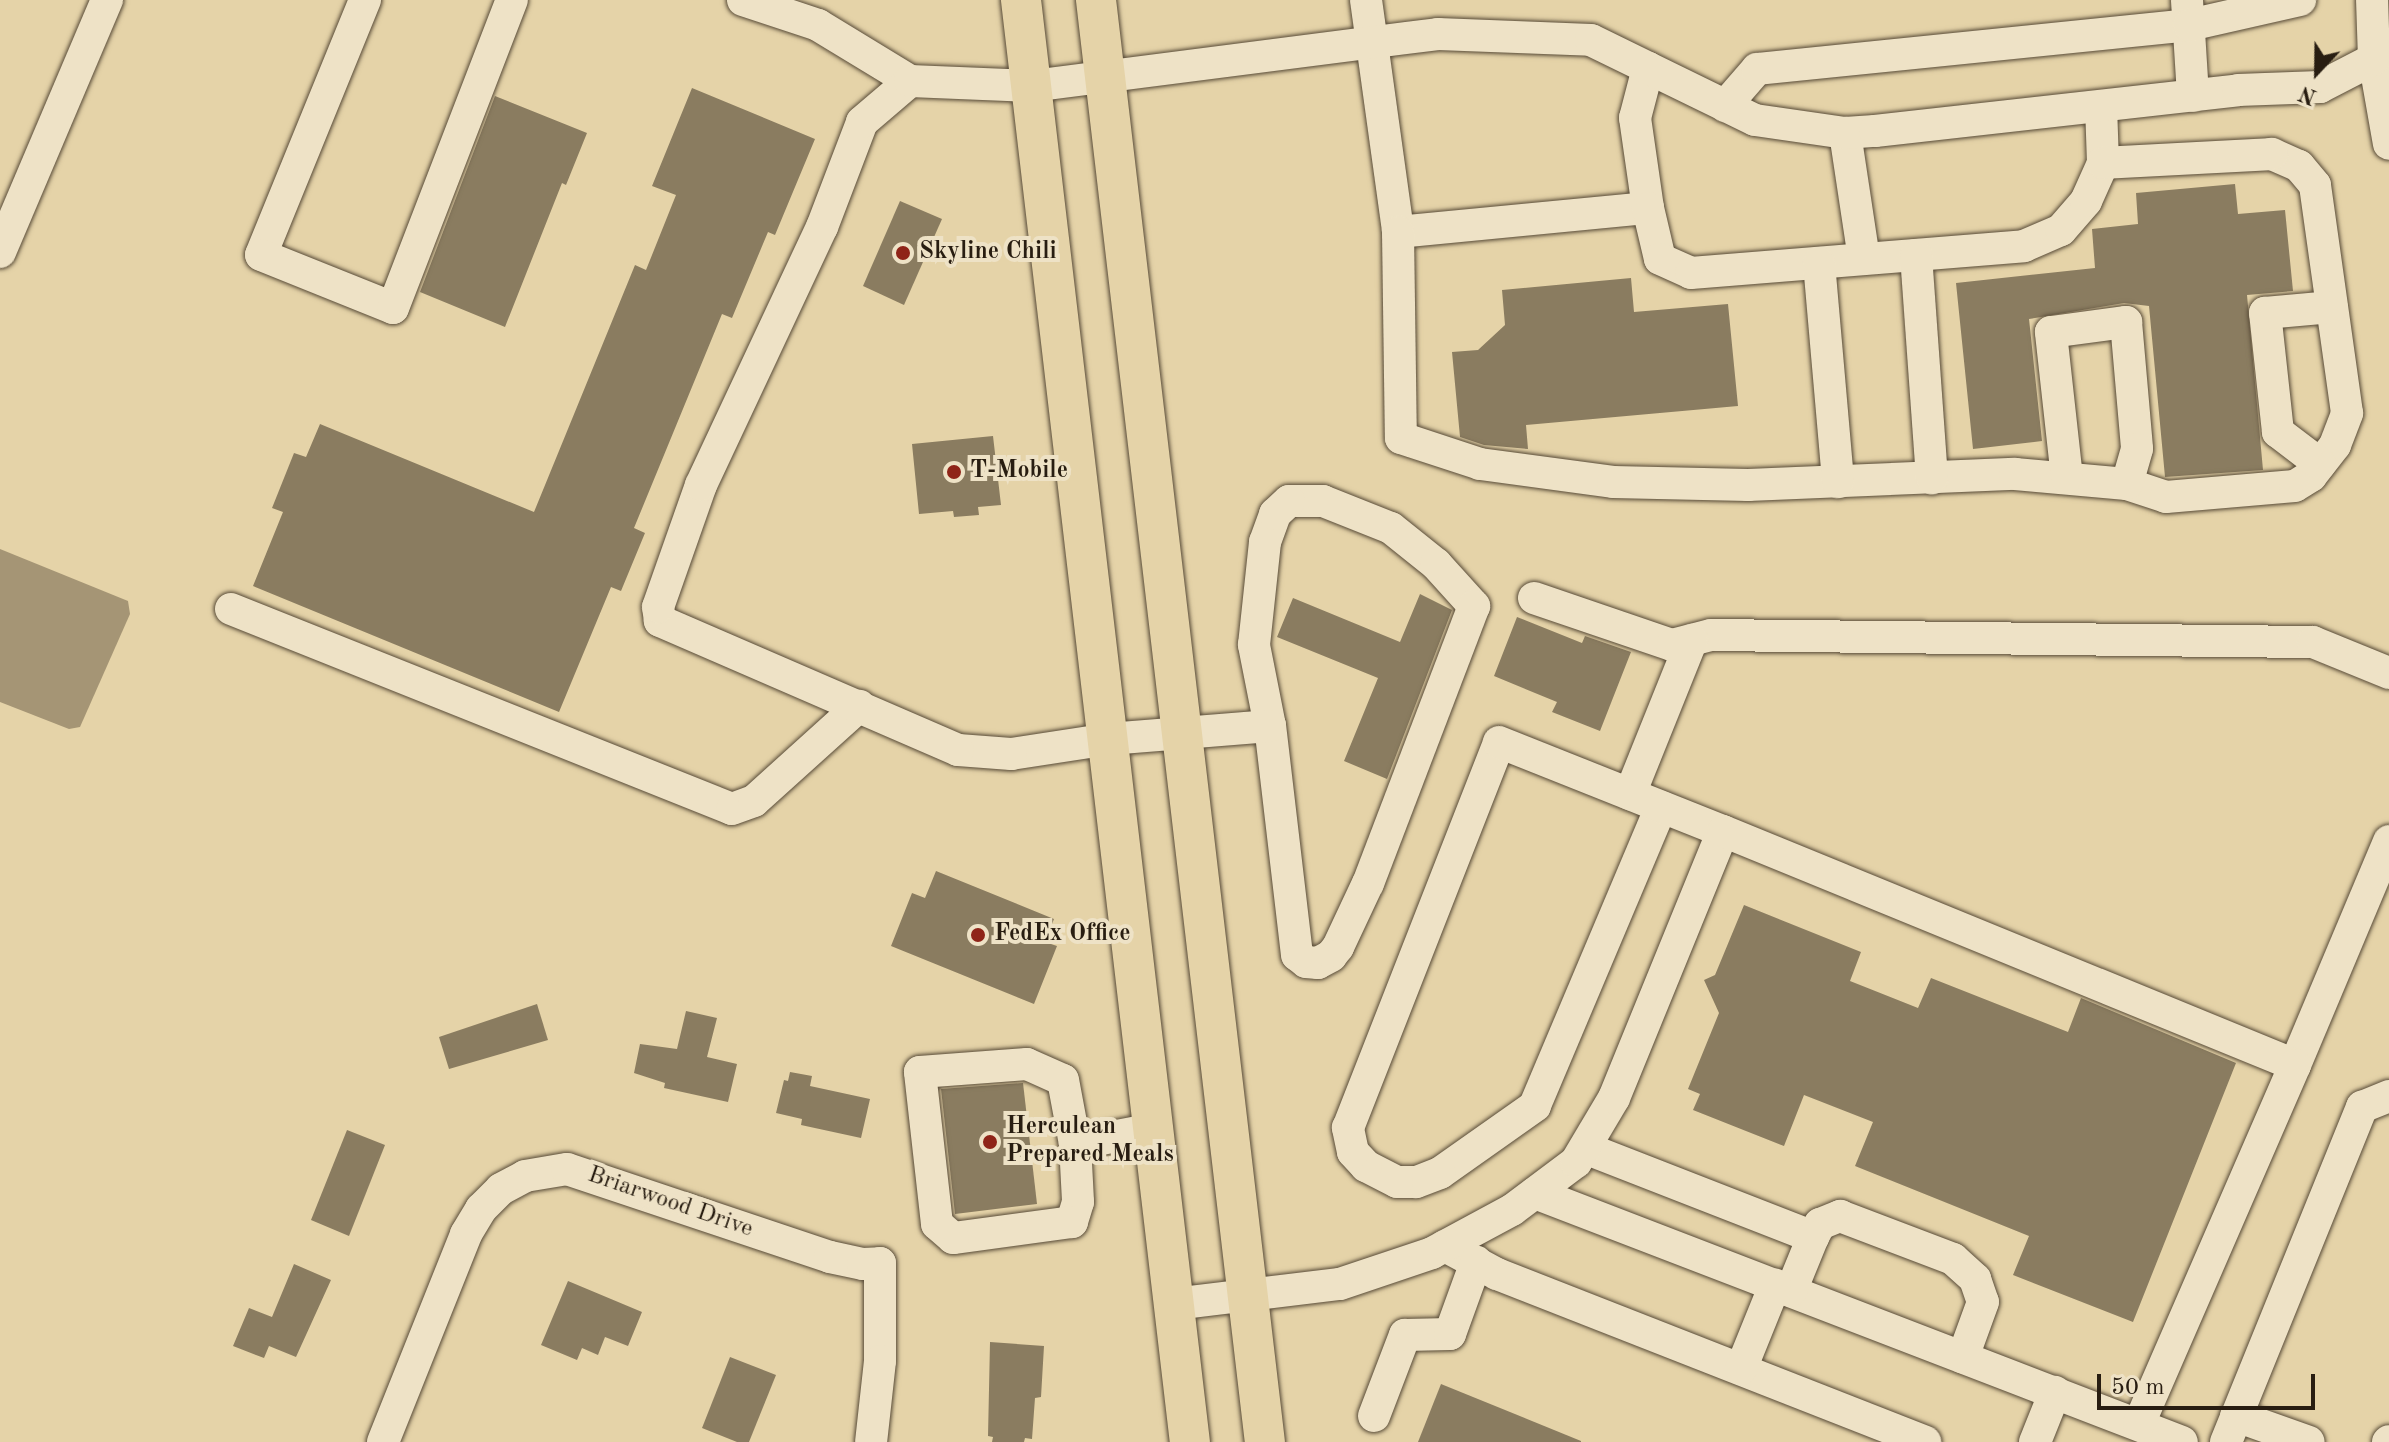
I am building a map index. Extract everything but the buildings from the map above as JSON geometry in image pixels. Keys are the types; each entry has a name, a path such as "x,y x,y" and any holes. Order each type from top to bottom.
{"main road":[{"path":"1021,0 1190,1442"},
{"path":"1096,0 1265,1442"}],"street":[{"path":"0,252 107,0"},
{"path":"365,0 261,255 393,308 512,0"},
{"path":"743,0 816,12 910,81 1032,86 1438,34 1591,40 1755,120 1845,133 2193,96 2320,87 2382,61"},
{"path":"1366,0 1398,232 1401,438 1480,464 1613,482 1748,485 2015,474 2127,484 2166,497 2295,486 2320,464 2335,445 2347,413 2315,185 2299,166 2272,154 2103,163"},
{"path":"1725,106 1757,69 2300,0"},
{"path":"2372,0 2382,61 2389,144"},
{"path":"2188,12 2193,96"},
{"path":"1648,68 1635,118 1648,208 1660,259 1691,273 2024,246 2061,230 2086,201 2103,163 2101,107"},
{"path":"910,81 862,122 822,227 701,485 658,607 660,621 958,750 1011,754 1109,739 1184,736 1270,726"},
{"path":"1845,133 1864,259"},
{"path":"1398,232 1648,208"},
{"path":"1916,255 1932,478"},
{"path":"1819,263 1838,482"},
{"path":"2320,464 2278,432 2265,313 2332,307"},
{"path":"2067,478 2051,332 2126,322 2137,449 2127,484"},
{"path":"1289,501 1323,501 1391,528 1436,564 1474,606 1368,883 1338,947 1331,956 1318,963 1306,962 1297,955 1270,726 1254,645 1265,542 1275,514 1289,501"},
{"path":"1534,598 1672,645 1711,635 2313,642 2389,673"},
{"path":"231,609 732,809 754,801 859,706"},
{"path":"1630,794 1692,640"},
{"path":"1661,807 1535,1106 1440,1173 1416,1182 1397,1182 1366,1166 1353,1152 1348,1128 1499,742 1723,831 2295,1065"},
{"path":"1174,1304 1340,1284 1445,1246 1512,1210 1576,1162 1614,1098 1723,831"},
{"path":"2139,1424 2389,841"},
{"path":"1027,1064 1063,1080 1075,1144 1078,1202 1072,1222 953,1238 937,1224 920,1072 1027,1064"},
{"path":"2309,1442 2231,1429 2362,1107 2389,1096"},
{"path":"1075,1144 1154,1129"},
{"path":"1585,1148 1813,1237"},
{"name":"Briarwood Drive","path":"383,1442 472,1223 490,1199 525,1176 567,1169 830,1257 863,1264 880,1263 880,1361 871,1442"},
{"path":"1535,1193 2182,1442"},
{"path":"1741,1369 1820,1224 1840,1216 1953,1259 1975,1279 1983,1302 1963,1357"},
{"path":"1445,1246 1497,1274 1925,1442"},
{"path":"1374,1416 1405,1335 1450,1334 1476,1262"},
{"path":"2035,1442 2055,1392"}],"shaded area":[{"path":"0,549 128,601 130,614 80,727 69,729 0,702"}],"place":[{"name":"Skyline Chili","path":"903,253"},
{"name":"T-Mobile","path":"954,472"},
{"name":"FedEx Office","path":"978,935"},
{"name":"Herculean Prepared Meals","path":"990,1142"}]}
